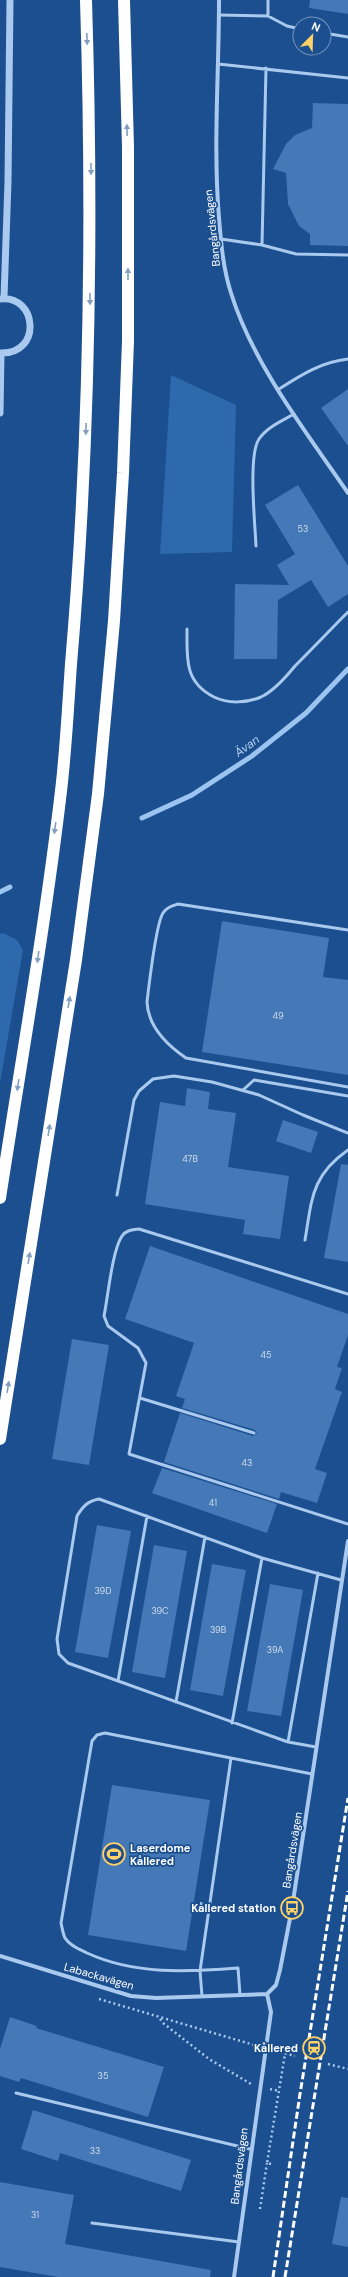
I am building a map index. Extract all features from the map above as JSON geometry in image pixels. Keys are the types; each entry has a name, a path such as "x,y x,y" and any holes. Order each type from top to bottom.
{"highway":[{"path":"0,1198 38,956 61,790 76,612 85,470 90,337 91,142 86,0"},
{"path":"0,1439 77,952 98,794 114,621 123,473 128,341 128,155 124,0"}],"street":[{"path":"0,413 1,354 10,353 25,344 31,327 28,315 20,304 2,298 8,182 10,0"},
{"name":"Bangårdsvägen","path":"219,0 216,183 222,258 230,292 246,335 294,414 348,494"},
{"name":"Bangårdsvägen","path":"234,2277 250,2148 271,2012 267,1994 276,1985 280,1970 348,1541"},
{"name":"Labackavägen","path":"0,1956 131,1996 156,1998 267,1994"}],"lane":[{"path":"268,0 268,16"},
{"path":"219,15 268,16 292,27"},
{"path":"332,35 348,36"},
{"path":"218,64 348,78"},
{"path":"262,245 266,68"},
{"path":"221,239 262,245 296,254 348,255"},
{"path":"279,388 313,368 334,360 348,359"},
{"path":"256,546 254,454 258,439 268,429 294,414"},
{"path":"187,629 187,665 194,681 203,691 217,698 237,702 262,696 279,683 348,612"},
{"path":"348,930 178,904 169,907 162,914 147,1002 147,1012 153,1024 171,1047 186,1058 348,1086"},
{"path":"117,1195 134,1100 145,1084 152,1078 174,1076 212,1082 243,1090 348,1133"},
{"path":"243,1090 254,1080 348,1096"},
{"path":"305,1240 312,1199 318,1182 324,1170 348,1150"},
{"path":"348,1294 139,1229 129,1230 122,1236 116,1251 104,1316 108,1326 138,1348 146,1363 129,1454 348,1524"},
{"path":"140,1398 254,1433"},
{"path":"316,1747 288,1742 232,1723 68,1662 59,1654 57,1639 77,1516 82,1507 99,1499 262,1558 342,1580"},
{"path":"118,1681 147,1516"},
{"path":"176,1702 205,1537"},
{"path":"232,1723 262,1558"},
{"path":"288,1742 318,1573"},
{"path":"240,1995 238,1968 200,1971 151,1970 99,1958 74,1947 65,1938 61,1923 92,1741 97,1735 105,1733 312,1774"},
{"path":"202,1996 200,1971 231,1758"},
{"path":"16,2093 250,2148"},
{"path":"92,2222 239,2242"}],"path":[{"path":"160,2018 162,2023 209,2059 249,2083 259,2087"},
{"path":"280,2052 295,2056"},
{"path":"260,2209 285,2054"},
{"path":"328,2064 348,2069"},
{"path":"267,2163 271,2164"}],"shaded area":[{"path":"171,375 236,405 232,552 160,554"},
{"path":"3,933 17,940 23,950 0,1083 0,934"}],"building":[{"path":"310,0 348,0 348,14 309,8"},
{"path":"313,103 348,104 348,246 310,245 310,234 299,226 288,204 286,173 273,169 286,144 295,135 312,128"},
{"path":"348,389 348,446 321,408"},
{"path":"298,485 348,566 348,594 328,607 311,580 278,600 277,659 234,659 235,584 289,585 277,565 295,554 265,505"},
{"path":"222,921 329,938 323,977 348,980 348,1075 202,1052"},
{"path":"187,1088 210,1092 208,1109 236,1113 228,1167 289,1176 280,1239 243,1234 245,1220 145,1204 160,1102 185,1106"},
{"path":"283,1120 318,1132 311,1153 276,1141"},
{"path":"341,1164 348,1165 348,1262 324,1258"},
{"path":"150,1246 348,1314 348,1335 337,1367 342,1368 335,1389 342,1392 315,1469 327,1473 317,1503 281,1492 279,1499 164,1462 180,1413 253,1436 257,1433 255,1430 182,1408 185,1399 176,1396 194,1343 125,1319"},
{"path":"72,1339 109,1345 89,1465 52,1459"},
{"path":"162,1468 277,1504 267,1533 152,1493"},
{"path":"97,1525 131,1531 108,1658 75,1652"},
{"path":"154,1545 187,1551 165,1678 132,1672"},
{"path":"212,1564 246,1570 223,1696 190,1690"},
{"path":"270,1584 303,1590 281,1716 247,1711"},
{"path":"112,1785 210,1800 186,1951 88,1935"},
{"path":"10,2017 37,2026 36,2028 164,2067 148,2117 21,2078 19,2082 0,2076 0,2049"},
{"path":"33,2110 191,2160 181,2191 60,2153 58,2161 21,2149"},
{"path":"0,2182 74,2195 65,2244 211,2270 210,2277 58,2277 0,2267"},
{"path":"341,2197 348,2198 348,2247 332,2244"}],"waterway":[{"name":"Ävan","path":"142,818 192,795 252,756 306,713 348,669"},
{"name":"Ävan","path":"0,892 10,887"}],"railway":[{"path":"273,2277 300,2094 348,1798"},
{"path":"285,2277 348,1891"}],"place":[{"name":"Laserdome Kållered","path":"114,1854"},
{"name":"Kållered station","path":"292,1908"},
{"name":"Kållered","path":"314,2048"}]}
